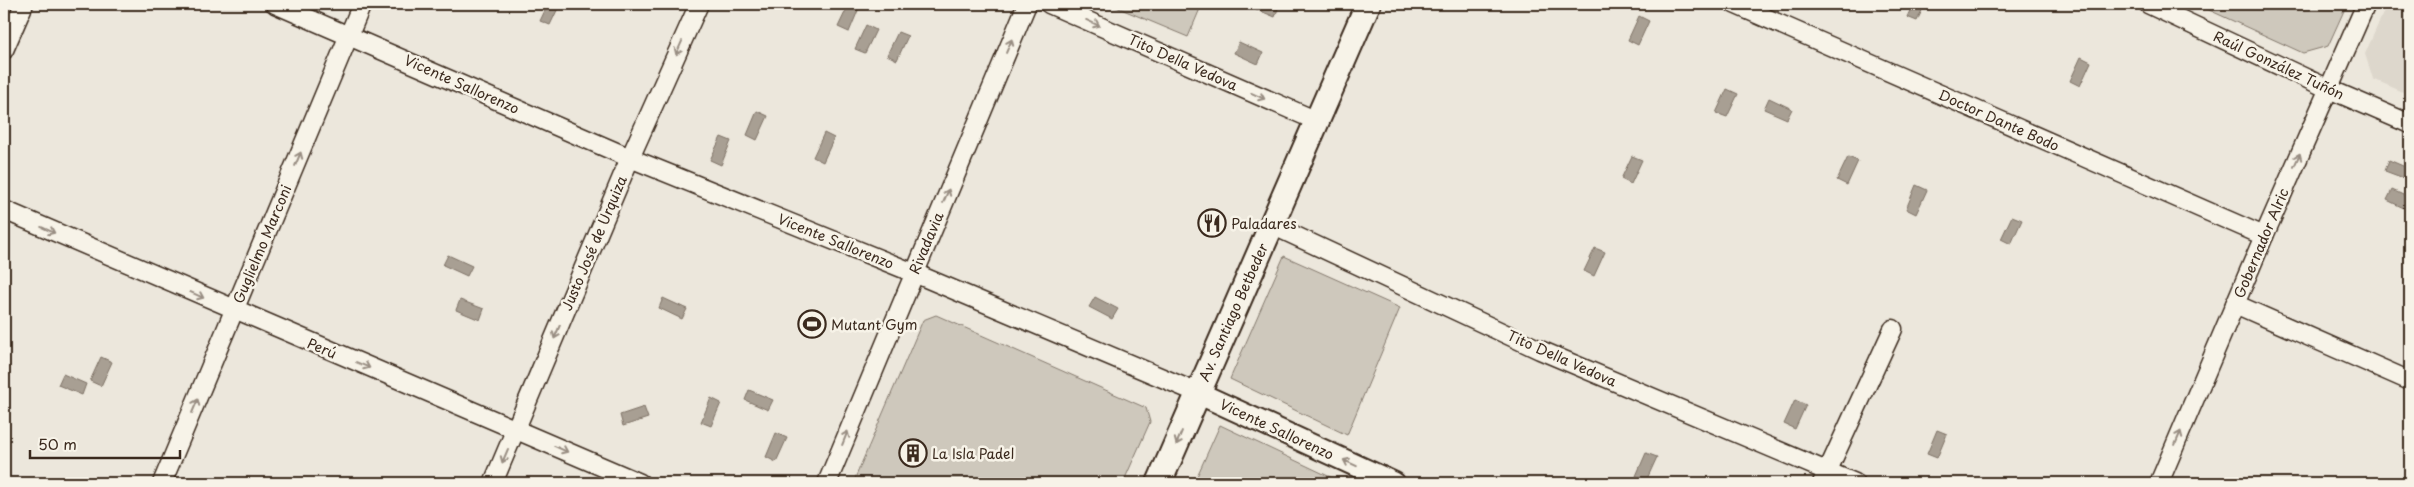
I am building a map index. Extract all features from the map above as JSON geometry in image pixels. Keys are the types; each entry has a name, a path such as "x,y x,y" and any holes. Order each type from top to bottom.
{"main road":[{"name":"Av. Santiago Betbeder","path":"1159,483 1368,4"}],"street":[{"path":"4,50 24,4"},
{"name":"Vicente Sallorenzo","path":"276,4 630,158 914,273 1198,393 1394,483"},
{"name":"Guglielmo Marconi","path":"162,483 362,4"},
{"name":"Justo José de Urquiza","path":"493,483 630,158 699,4"},
{"name":"Rivadavia","path":"827,483 1027,4"},
{"name":"Tito Della Vedova","path":"1049,4 1316,121"},
{"name":"Doctor Dante Bodo","path":"1734,4 2264,236"},
{"name":"Raúl González Tuñón","path":"2148,4 2329,89 2410,124"},
{"name":"Gobernador Alric","path":"2159,483 2264,236 2366,4"},
{"name":"Perú","path":"4,210 234,311 640,483"},
{"name":"Tito Della Vedova","path":"1272,225 1540,350 1824,478 1855,483"},
{"path":"2235,304 2410,381"},
{"path":"1824,478 1894,329"}],"shaded area":[{"path":"548,4 560,4 550,25 540,21"},
{"path":"849,4 859,8 849,32 838,27"},
{"path":"1109,4 1202,4 1188,37"},
{"path":"1252,4 1273,4 1279,6 1275,17 1251,7"},
{"path":"1913,4 1925,4 1917,21 1907,17"},
{"path":"2196,4 2347,4 2328,46 2303,53"},
{"path":"2387,4 2410,4 2410,95 2373,79 2365,54"},
{"path":"1639,16 1649,21 1638,45 1628,40"},
{"path":"866,25 876,30 865,53 855,49"},
{"path":"898,32 908,36 897,60 887,55"},
{"path":"1239,42 1263,53 1258,64 1234,53"},
{"path":"2081,57 2091,62 2080,86 2070,81"},
{"path":"1727,89 1738,94 1727,117 1716,113"},
{"path":"1769,98 1792,109 1787,119 1764,109"},
{"path":"757,111 768,116 757,140 747,135"},
{"path":"824,133 834,138 823,162 813,157"},
{"path":"721,137 731,141 721,165 710,160"},
{"path":"1632,156 1642,160 1631,184 1621,179"},
{"path":"1848,157 1858,161 1847,185 1837,180"},
{"path":"2389,160 2410,169 2409,180 2385,171"},
{"path":"1916,185 1927,190 1916,214 1906,209"},
{"path":"2392,190 2410,198 2410,211 2387,200"},
{"path":"2012,216 2022,220 2011,244 2001,239"},
{"path":"1595,248 1605,252 1594,276 1584,271"},
{"path":"448,255 472,266 467,276 443,265"},
{"path":"1284,256 1400,308 1347,435 1230,379"},
{"path":"1095,297 1118,309 1112,319 1089,307"},
{"path":"663,298 687,309 682,319 659,308"},
{"path":"460,300 484,309 480,320 456,310"},
{"name":"La Isla Padel","path":"936,315 1146,408 1150,422 1123,483 853,483 923,320"},
{"path":"101,357 112,362 101,386 90,381"},
{"path":"63,374 86,384 82,395 58,385"},
{"path":"749,390 773,400 768,410 745,400"},
{"path":"711,398 721,403 711,426 701,422"},
{"path":"1795,400 1806,405 1795,429 1784,424"},
{"path":"644,407 648,418 623,426 620,415"},
{"path":"1220,425 1343,483 1194,483"},
{"path":"1937,430 1947,434 1937,458 1927,454"},
{"path":"776,433 787,438 776,462 766,457"},
{"path":"1646,453 1657,457 1646,481 1636,476"}],"place":[{"name":"Paladares","path":"1212,223"},
{"name":"Mutant Gym","path":"812,324"},
{"name":"La Isla Padel","path":"913,453"}]}
